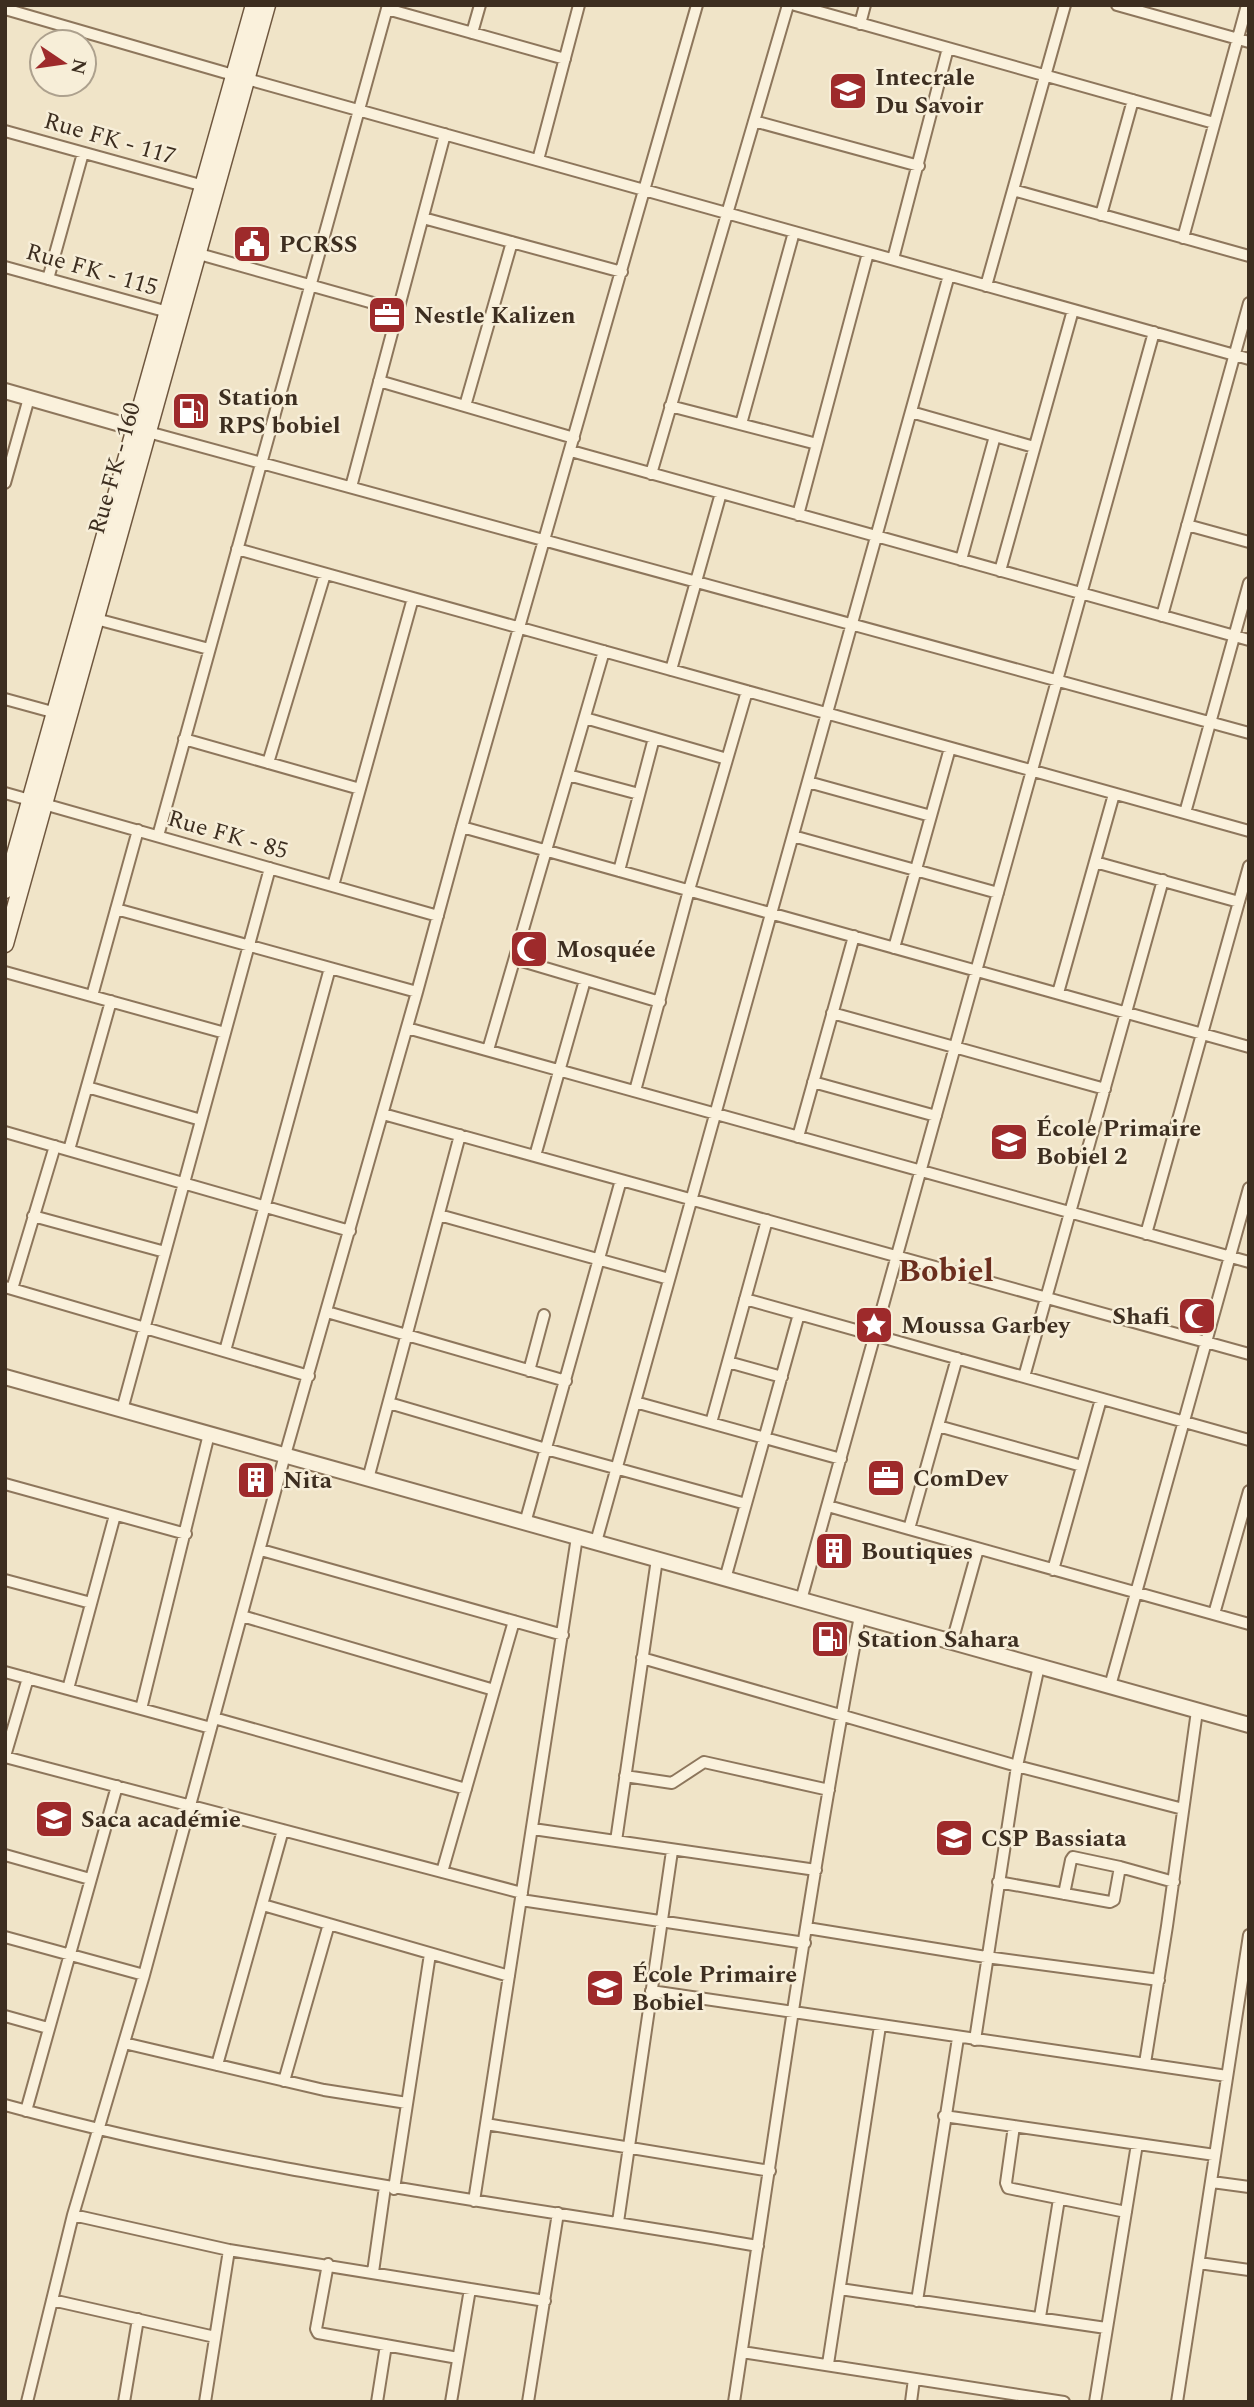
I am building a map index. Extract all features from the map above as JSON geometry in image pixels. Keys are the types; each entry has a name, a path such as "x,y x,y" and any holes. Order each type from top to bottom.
{"main road":[{"name":"Rue FK - 160","path":"5,944 56,712 141,430 198,254 241,77 254,5"},
{"name":"Rue FK - 160","path":"5,891 38,802 96,619 168,312 204,186 267,5"}],"street":[{"path":"472,33 480,5"},
{"path":"538,160 579,5"},
{"path":"27,2402 73,2215 144,1975 285,1455 697,5"},
{"path":"651,474 788,5"},
{"path":"794,5 1214,123"},
{"path":"860,24 865,5"},
{"path":"986,286 1065,5"},
{"path":"1117,5 1243,41"},
{"path":"1182,237 1214,123 1243,41 1247,5"},
{"path":"158,836 387,7 565,59"},
{"path":"7,11 1249,359"},
{"path":"893,260 948,48"},
{"path":"1101,215 1133,100"},
{"path":"754,121 919,166"},
{"name":"Rue FK - 117","path":"5,131 204,186"},
{"path":"351,487 445,134"},
{"path":"48,279 83,153"},
{"path":"1013,190 1249,256"},
{"path":"423,218 622,272"},
{"path":"740,424 794,232"},
{"path":"466,406 512,242"},
{"path":"798,514 868,253"},
{"path":"198,254 398,310"},
{"name":"Rue FK - 115","path":"5,267 168,312"},
{"path":"596,1542 949,275"},
{"path":"1162,616 1249,303"},
{"path":"1000,571 1073,310"},
{"path":"802,1600 1154,332"},
{"path":"379,381 575,438"},
{"path":"5,391 1249,733"},
{"path":"5,483 29,398"},
{"path":"670,406 817,444"},
{"path":"911,412 1034,447"},
{"path":"961,560 995,436"},
{"path":"571,451 1249,640"},
{"path":"671,670 721,493"},
{"path":"1187,525 1249,542"},
{"path":"237,549 1249,831"},
{"path":"268,763 325,574"},
{"path":"1185,813 1249,583"},
{"path":"333,886 413,598"},
{"path":"96,619 209,649"},
{"path":"488,1050 604,651"},
{"path":"635,1091 747,691"},
{"path":"5,699 56,712"},
{"path":"584,718 727,759"},
{"path":"619,871 654,738"},
{"path":"184,739 360,789"},
{"path":"894,948 950,748"},
{"path":"568,775 639,794"},
{"path":"808,782 931,816"},
{"name":"Rue FK - 85","path":"5,793 438,916"},
{"path":"1058,993 1114,794"},
{"path":"462,827 1249,1046"},
{"path":"92,996 138,831"},
{"path":"793,836 998,893"},
{"path":"1095,862 1239,902"},
{"path":"1146,1234 1249,866"},
{"path":"122,1410 270,868"},
{"path":"1024,1377 1163,880"},
{"path":"116,909 417,992"},
{"path":"798,1137 854,936"},
{"path":"515,960 660,1002"},
{"path":"225,1351 330,968"},
{"path":"5,972 225,1033"},
{"path":"536,1156 585,980"},
{"path":"69,1150 111,1001"},
{"path":"832,1013 1105,1089"},
{"path":"407,1028 1249,1262"},
{"path":"813,1082 936,1116"},
{"path":"87,1087 201,1119"},
{"path":"383,1114 1249,1354"},
{"path":"5,1132 350,1231"},
{"path":"368,1479 460,1135"},
{"path":"55,1146 8,1288 309,1376"},
{"path":"525,1522 621,1180"},
{"path":"1110,1686 1249,1188"},
{"path":"439,1214 669,1279"},
{"path":"33,1216 165,1252"},
{"path":"711,1423 767,1220"},
{"path":"745,1299 1249,1440"},
{"path":"327,1312 566,1381"},
{"path":"725,1578 799,1314"},
{"path":"529,1371 544,1315"},
{"path":"909,1530 957,1358"},
{"path":"728,1362 782,1377"},
{"path":"5,1377 1249,1725"},
{"path":"1054,1570 1101,1399"},
{"path":"635,1402 841,1459"},
{"path":"388,1403 746,1504"},
{"path":"938,1426 1082,1466"},
{"path":"141,1709 209,1434"},
{"path":"5,1484 186,1534"},
{"path":"1214,1614 1249,1491"},
{"path":"828,1506 1249,1624"},
{"path":"68,1689 115,1515"},
{"path":"474,2201 577,1537"},
{"path":"952,1642 978,1549"},
{"path":"261,1550 563,1635"},
{"path":"616,1841 657,1559"},
{"path":"5,1580 91,1603"},
{"path":"242,1616 494,1690"},
{"path":"734,2402 816,1870 860,1616"},
{"path":"442,1872 514,1621"},
{"path":"642,1658 1017,1766 1183,1809"},
{"path":"975,2040 1017,1766 1039,1667"},
{"path":"5,1672 141,1709 213,1723 466,1789"},
{"path":"28,1678 5,1757 442,1872 522,1896 661,1922 805,1943"},
{"path":"1145,2063 1174,1882 1197,1711"},
{"path":"625,1776 672,1783 704,1762 829,1790"},
{"path":"26,2111 117,1786"},
{"path":"533,1829 816,1870"},
{"path":"217,2065 283,1830"},
{"path":"618,2222 672,1850"},
{"path":"5,1855 90,1879"},
{"path":"1064,1894 1073,1857 1174,1882"},
{"path":"998,1882 1112,1902 1120,1867"},
{"path":"262,1905 509,1976"},
{"path":"284,2081 330,1924"},
{"path":"807,1928 986,1957 1159,1980"},
{"path":"1177,2402 1249,1935"},
{"path":"5,1937 144,1975"},
{"path":"373,2272 407,2103 430,1954"},
{"path":"651,1991 1227,2076"},
{"path":"5,2016 48,2028"},
{"path":"828,2364 880,2026"},
{"path":"917,2301 958,2038"},
{"path":"124,2043 324,2090 407,2103"},
{"path":"5,2105 98,2131 390,2188 758,2246"},
{"path":"944,2116 1215,2155"},
{"path":"486,2124 770,2171"},
{"path":"1014,2126 1007,2186 1126,2213"},
{"path":"1095,2402 1137,2144"},
{"path":"1212,2182 1249,2188"},
{"path":"1040,2317 1059,2199"},
{"path":"528,2402 558,2213"},
{"path":"73,2215 229,2250 545,2301"},
{"path":"205,2402 229,2250"},
{"path":"1199,2263 1249,2270"},
{"path":"328,2264 317,2332 458,2357"},
{"path":"451,2402 470,2289"},
{"path":"840,2289 1106,2328"},
{"path":"52,2300 215,2337"},
{"path":"124,2402 138,2319"},
{"path":"377,2402 386,2345"},
{"path":"742,2352 1063,2402"},
{"path":"911,2402 914,2379"},
{"path":"981,2402 983,2389"}],"place":[{"name":"Intecrale Du Savoir","path":"848,91"},
{"name":"PCRSS","path":"252,244"},
{"name":"Nestle Kalizen","path":"387,315"},
{"name":"Station RPS bobiel","path":"191,411"},
{"name":"Mosquée","path":"529,949"},
{"name":"École Primaire Bobiel 2","path":"1009,1142"},
{"name":"Shafi","path":"1197,1316"},
{"name":"Moussa Garbey","path":"874,1325"},
{"name":"ComDev","path":"886,1478"},
{"name":"Nita","path":"256,1480"},
{"name":"Boutiques","path":"834,1551"},
{"name":"Station Sahara","path":"830,1639"},
{"name":"Saca académie","path":"54,1819"},
{"name":"CSP Bassiata","path":"954,1838"},
{"name":"École Primaire Bobiel","path":"605,1988"}],"district":[{"name":"Bobiel","path":"946,1270"}]}
